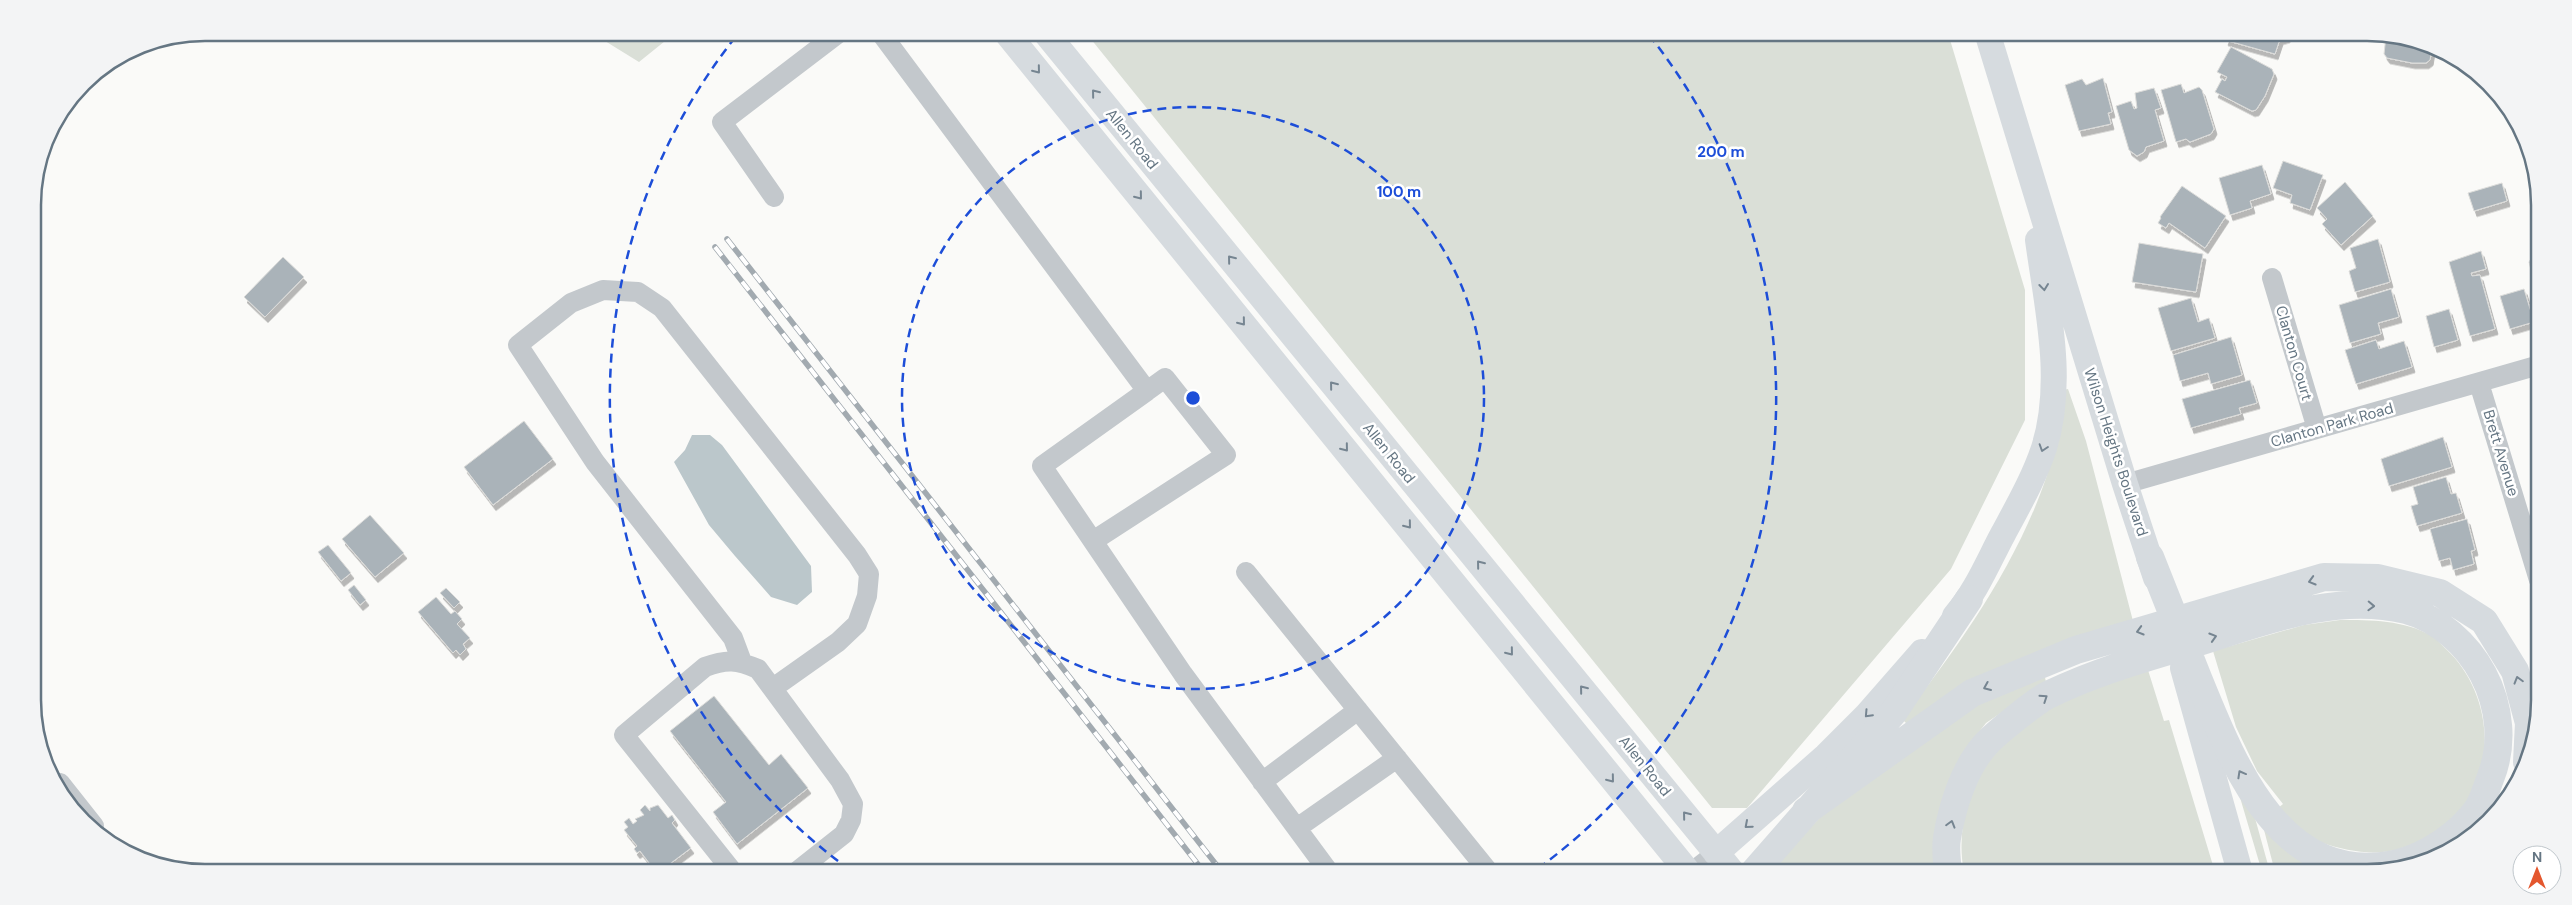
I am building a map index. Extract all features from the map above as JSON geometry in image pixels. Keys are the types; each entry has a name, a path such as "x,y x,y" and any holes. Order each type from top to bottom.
{"highway":[{"path":"2150,557 2203,708 2256,800 2284,834 2312,853 2341,863"},
{"path":"1806,811 1972,693 2076,650 2324,577 2378,578 2440,593 2484,621 2515,671 2529,720"},
{"path":"1761,863 1892,713 1969,599"},
{"path":"1947,863 1946,841 1962,782 1986,744 2046,695 2110,669 2294,613 2343,605 2388,606 2433,620 2457,639 2474,657 2487,681 2497,712 2499,738 2493,773 2478,809 2456,830 2423,853"}],"main road":[{"name":"Allen Road","path":"1013,41 1681,863"},
{"name":"Allen Road","path":"1052,41 1724,862"},
{"name":"Wilson Heights Boulevard","path":"1991,41 2125,484 2150,557"},
{"path":"1724,862 1786,793 1866,716 1969,599 2030,482 2044,447 2052,411 2054,370 2030,170"},
{"path":"2203,708 2238,863"}],"street":[{"path":"774,197 722,122 828,41"},
{"path":"887,41 1147,391"},
{"name":"Clanton Court","path":"2272,278 2317,429"},
{"path":"742,662 733,638 595,462 518,345 571,303 603,290 638,292 662,308 858,555 869,574 867,596 856,624 838,642 773,688"},
{"name":"Clanton Park Road","path":"2125,484 2531,367"},
{"path":"1093,542 1226,455 1165,378 1042,466 1093,542 1183,674 1323,863"},
{"name":"Brett Avenue","path":"2480,383 2531,553"},
{"path":"1246,572 1482,863"},
{"path":"726,864 624,735 705,667 722,661 742,662 758,669 840,780 853,804 851,820 844,834 818,864"},
{"path":"1262,782 1358,710"},
{"path":"1297,828 1397,758"}],"shaded area":[{"path":"605,41 665,41 639,62"},
{"path":"1092,41 1950,41 2025,290 2025,420 1951,569 1747,808 1712,808"},
{"path":"2068,389 2086,441 2133,621 1908,725 1902,719 1965,634 1985,603 2020,540 2035,508 2047,475 2063,390"},
{"path":"692,435 710,435 722,445 811,566 812,592 797,605 771,597 709,525 674,462 685,450"},
{"path":"2340,620 2399,624 2434,637 2460,664 2471,682 2483,721 2485,742 2483,762 2477,782 2468,801 2453,818 2434,833 2412,844 2390,851 2356,851 2323,843 2304,833 2278,808 2283,804 2257,771 2236,727 2213,651 2304,625"},
{"path":"2148,670 2164,721 2169,720 2212,863 1963,863 1963,827 1968,805 1976,784 1987,764 2017,730 2036,716 2062,701"},
{"path":"2044,673 2046,682 1986,723 1965,750 1940,863 1778,863 1822,815 1964,707"},
{"path":"2239,794 2255,818 2268,863 2259,863"},
{"path":"2263,826 2328,863 2273,863"}],"building":[{"path":"2229,41 2279,41 2275,54"},
{"path":"2385,43 2398,44 2431,55 2430,60 2426,63 2412,63 2387,58 2384,54"},
{"path":"2231,47 2272,69 2274,74 2265,96 2256,110 2252,111 2215,92 2222,79 2225,81 2227,77 2217,72"},
{"path":"2103,78 2112,112 2108,113 2111,124 2079,131 2065,85 2082,79 2086,85"},
{"path":"2181,84 2184,93 2199,87 2202,90 2214,129 2211,134 2190,142 2186,139 2176,142 2161,90"},
{"path":"2154,88 2161,108 2155,110 2164,141 2146,147 2144,152 2137,156 2129,150 2116,106 2131,101 2134,109 2137,108 2135,93"},
{"path":"2283,161 2323,175 2310,210 2290,203 2292,195 2273,188"},
{"path":"2262,165 2271,194 2250,201 2252,208 2230,215 2219,178"},
{"path":"2345,182 2373,216 2341,245 2322,224 2327,219 2317,208"},
{"path":"2502,183 2507,201 2474,211 2468,193"},
{"path":"2182,186 2226,216 2205,248 2169,223 2166,228 2158,223 2160,217"},
{"path":"2378,239 2390,282 2355,292 2349,271 2356,268 2350,248"},
{"path":"2139,243 2203,254 2196,292 2132,282"},
{"path":"2481,251 2486,269 2471,273 2472,276 2480,275 2495,329 2470,336 2449,262"},
{"path":"283,257 304,277 265,317 244,297"},
{"path":"2391,289 2399,317 2378,323 2381,334 2350,343 2339,305"},
{"path":"2524,289 2531,312 2531,323 2510,329 2500,296"},
{"path":"2191,298 2198,322 2209,318 2215,338 2171,351 2158,308"},
{"path":"2449,309 2458,340 2434,347 2426,316"},
{"path":"2231,337 2242,375 2211,384 2208,373 2180,381 2173,355"},
{"path":"2376,340 2379,349 2404,341 2412,367 2356,384 2345,350"},
{"path":"2250,380 2257,403 2239,408 2241,414 2191,428 2182,399"},
{"path":"524,421 553,459 493,505 464,467"},
{"path":"2443,437 2452,467 2389,486 2381,459"},
{"path":"2446,477 2451,494 2456,493 2462,513 2417,526 2411,506 2418,504 2413,487"},
{"path":"370,515 404,553 375,577 342,539"},
{"path":"2467,519 2475,550 2471,551 2474,564 2453,570 2450,558 2439,561 2430,529"},
{"path":"328,545 351,573 341,581 318,552"},
{"path":"354,585 366,600 360,605 348,590"},
{"path":"446,588 460,602 454,608 440,593"},
{"path":"436,597 451,614 455,611 462,619 457,624 470,638 463,644 466,649 460,655 456,650 453,653 418,612"},
{"path":"714,696 769,765 781,754 808,788 737,844 713,812 726,802 670,731"},
{"path":"645,805 650,811 650,808 658,805 668,818 672,815 675,820 672,823 691,848 670,864 650,864 640,851 637,853 634,849 637,846 624,830 628,827 624,822 629,818 633,824 637,821 635,819 644,815 640,810"}],"railway":[{"path":"727,239 1215,864"},
{"path":"715,247 1197,864"}]}
